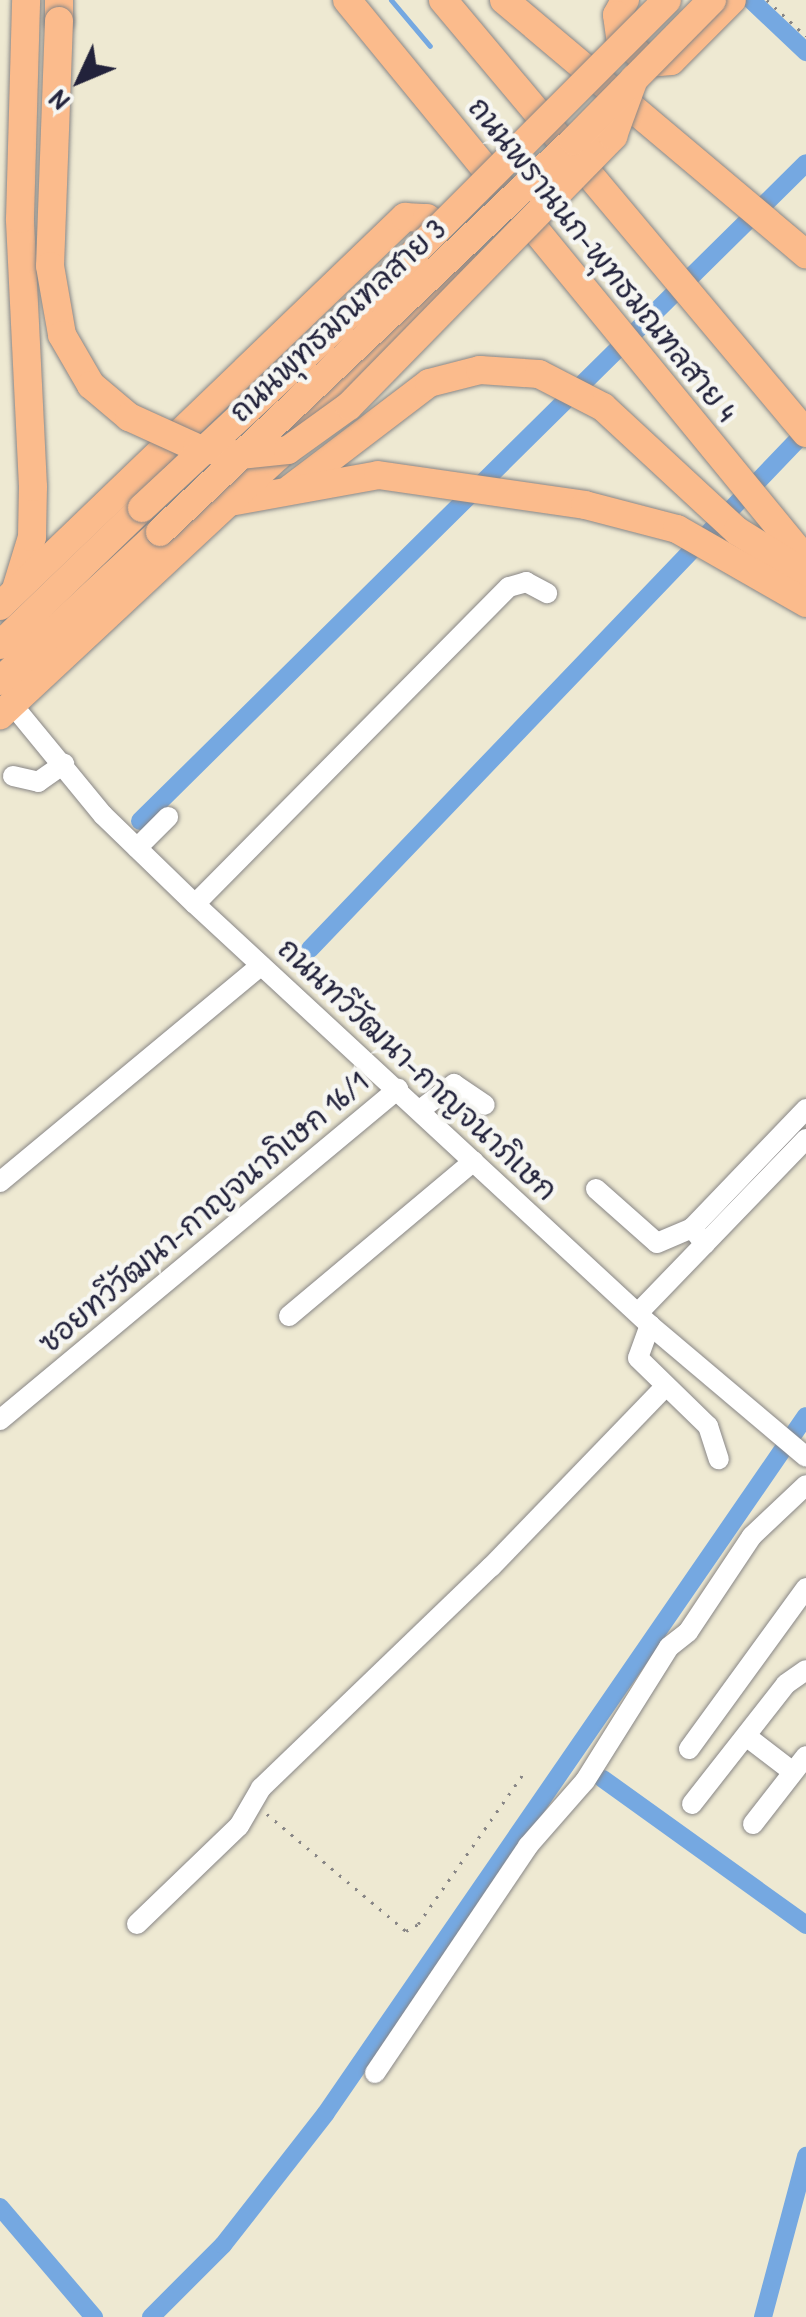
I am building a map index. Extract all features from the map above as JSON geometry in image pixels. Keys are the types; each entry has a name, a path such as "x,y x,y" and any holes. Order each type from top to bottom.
{"main road":[{"path":"8,598 32,537 20,219 26,0"},
{"name":"ถนนพรานนก-พุทธมณฑลสาย 4","path":"347,0 806,560"},
{"name":"ถนนพรานนก-พุทธมณฑลสาย 4","path":"443,0 806,433"},
{"path":"504,0 806,254"},
{"path":"624,0 616,15 620,36 645,60 658,62 671,61 720,5"},
{"name":"ถนนพุทธมณฑลสาย 3","path":"0,645 396,271 668,0"},
{"name":"ถนนพุทธมณฑลสาย 3","path":"4,700 160,532 634,79 720,5"},
{"path":"59,10 50,266 62,335 91,386 129,417 196,448 240,455 288,450 335,419 613,136 634,79"},
{"path":"4,700 228,502 461,272 462,254 440,226 405,217 8,598"},
{"path":"290,489 429,382 480,370 568,384 603,407 737,530 806,574"},
{"path":"228,502 378,475 520,496 677,530 806,603"}],"street":[{"path":"195,904 509,588 526,582 547,593"},
{"name":"ถนนทวีวัฒนา-กาญจนาภิเษก","path":"4,700 137,848 195,904 644,1319 756,1419 805,1456"},
{"path":"13,776 38,782 64,764"},
{"path":"137,848 168,817"},
{"path":"0,1182 261,965"},
{"path":"420,1110 454,1084 484,1105"},
{"name":"ซอยทวีวัฒนา-กาญจนาภิเษก 16/1","path":"0,1420 398,1089"},
{"path":"719,1459 708,1426 638,1358 644,1319 698,1236 806,1108"},
{"path":"596,1189 657,1243 698,1236 806,1139"},
{"path":"289,1316 474,1161"},
{"path":"138,1924 239,1826 261,1788 491,1566 665,1387"},
{"path":"376,2073 528,1846 585,1781 668,1646 688,1632 752,1536 806,1485"},
{"path":"689,1748 806,1588"},
{"path":"692,1804 786,1684 806,1670"},
{"path":"746,1736 799,1764 753,1824"}],"path":[{"path":"768,0 806,36"},
{"path":"254,1802 406,1930 418,1924 523,1774"}],"waterway":[{"path":"391,0 430,46"},
{"path":"751,0 806,52"},
{"path":"140,821 806,163"},
{"path":"310,949 806,431"},
{"path":"151,2317 223,2245 326,2113 806,1416"},
{"path":"603,1779 806,1925"},
{"path":"763,2317 806,2156"},
{"path":"0,2207 94,2317"}]}
